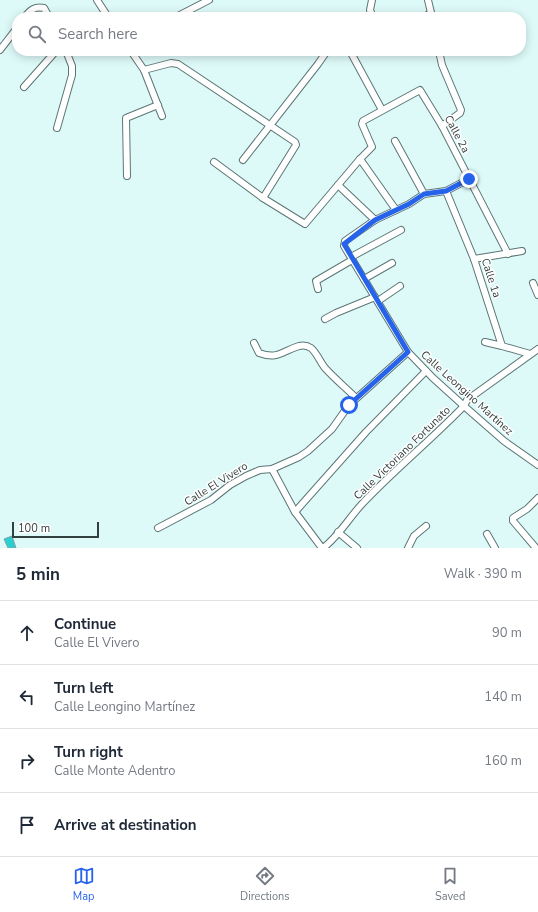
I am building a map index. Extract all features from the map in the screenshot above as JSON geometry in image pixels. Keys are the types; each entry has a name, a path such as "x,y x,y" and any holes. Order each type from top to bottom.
{"street":[{"path":"97,0 105,12"},
{"path":"186,12 210,0"},
{"path":"371,12 372,0"},
{"path":"428,0 431,12"},
{"path":"29,12 30,10 40,7 44,8 46,12"},
{"path":"0,50 12,34"},
{"path":"24,87 52,56"},
{"path":"57,128 72,75 72,66 68,56"},
{"path":"134,56 144,70 162,116"},
{"path":"243,160 323,56"},
{"path":"214,162 263,198 306,224 360,159 372,148 362,122 382,110 353,56"},
{"path":"440,56 442,65 461,110 460,113 442,126"},
{"path":"144,70 171,63 178,64 295,142 296,145 263,198"},
{"name":"Calle 2a","path":"382,110 420,90 442,126 508,254"},
{"path":"126,176 126,118 158,105"},
{"path":"395,141 424,194"},
{"path":"360,159 396,210"},
{"path":"338,185 375,220 424,194 446,191 469,179"},
{"name":"Calle 1a","path":"446,191 474,259 502,346"},
{"name":"Calle Leongino Martínez","path":"375,220 344,244 408,352 426,371 504,441 538,465"},
{"path":"318,289 316,281 352,258 402,230"},
{"path":"474,259 522,251"},
{"path":"364,279 392,263"},
{"path":"533,283 538,295"},
{"path":"325,319 336,313 376,299 400,286"},
{"path":"485,342 530,354"},
{"path":"254,343 259,353 267,356 275,356 300,346 307,346 312,349 324,367 337,381 356,398"},
{"name":"Calle Victoriano Fortunato","path":"322,548 361,505 464,406 467,400 538,349"},
{"name":"Calle El Vivero","path":"158,528 211,500 230,485 246,476 260,470 272,468 308,451 332,429 356,398 408,352"},
{"path":"296,512 366,432 426,371"},
{"path":"272,468 296,512 322,548"},
{"path":"536,548 513,521 513,518 527,509 538,498"},
{"path":"408,548 414,536 426,526"},
{"path":"338,532 357,548"},
{"path":"487,534 495,548"}],"building":[{"path":"12,536 16,548 8,548 4,539"}],"route":[{"path":"349,405 408,352 344,246 345,241 375,220 409,204 424,194 446,191 469,179"}]}
